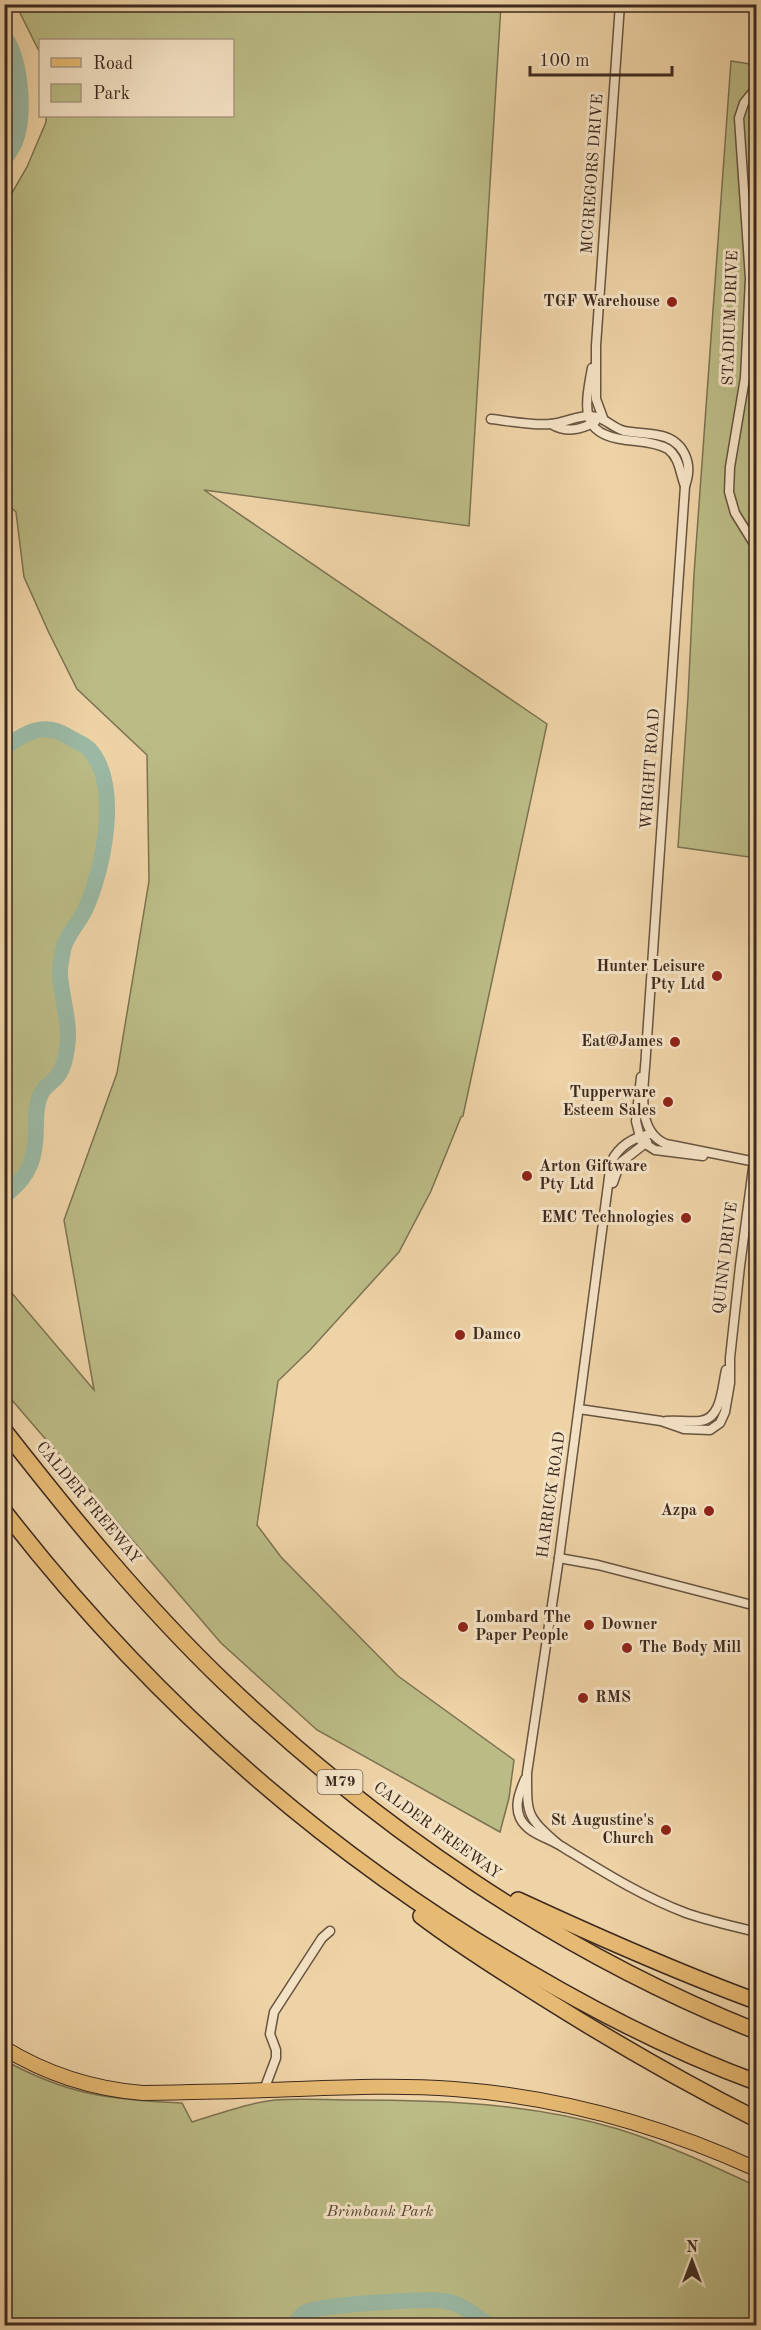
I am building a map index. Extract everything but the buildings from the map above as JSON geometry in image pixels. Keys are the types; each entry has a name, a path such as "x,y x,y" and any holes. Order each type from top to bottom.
{"highway":[{"name":"CALDER FREEWAY","path":"4,1430 93,1542 222,1680 312,1760 443,1862 519,1911 601,1957 674,1994 756,2031"},
{"path":"4,1511 116,1642 216,1744 319,1838 473,1954 640,2057 756,2119"},
{"path":"216,1744 324,1834 428,1909 495,1953 618,2021 756,2082"},
{"path":"443,1862 585,1932 679,1973 756,2001"}],"main road":[{"path":"4,2048 62,2077 117,2091 144,2093 409,2087 523,2097 596,2111 640,2124 688,2139 756,2169"}],"street":[{"name":"MCGREGORS DRIVE","path":"603,418 596,399 596,346 620,4"},
{"name":"STADIUM DRIVE","path":"756,88 744,103 739,118 750,279 745,378 729,479 731,502 756,548"},
{"name":"MCGREGORS DRIVE","path":"590,420 588,388 596,346"},
{"name":"WRIGHT ROAD","path":"491,419 551,424 603,418 617,428 673,440 680,446 689,465 689,477 685,486"},
{"name":"WRIGHT ROAD","path":"590,420 604,436 612,439 644,442 668,449 679,462 685,486 646,1053 644,1111 646,1125 651,1134"},
{"name":"WRIGHT ROAD","path":"642,1140 636,1129 636,1108 646,1053"},
{"name":"HARRICK ROAD","path":"651,1134 620,1149 611,1162 559,1558 527,1773 527,1806 529,1815 535,1823 558,1844 613,1879 654,1899 702,1918 756,1932"},
{"path":"651,1134 666,1144 755,1161"},
{"path":"642,1140 665,1153 734,1158"},
{"name":"QUINN DRIVE","path":"579,1409 661,1421 700,1421 713,1414 718,1404 730,1358 755,1161"},
{"path":"559,1558 598,1565 756,1606"},
{"path":"264,2090 276,2058 276,2050 270,2034 274,2013 322,1938 330,1931"}],"green space":[{"path":"16,5 501,5 469,526 204,490 547,724 463,1116 431,1191 399,1252 310,1350 278,1381 257,1525 281,1557 398,1676 514,1760 509,1798 500,1832 317,1730 221,1643 5,1392 5,1285 94,1390 64,1220 117,1073 149,881 147,755 77,689 24,577 16,512 5,502 5,205 27,167 46,117 234,117 234,39 39,39 39,51"},
{"path":"731,61 756,65 756,858 678,847 694,574"},
{"path":"38,728 61,731 82,744 97,763 105,786 107,811 101,863 83,914 65,944 62,955 61,985 68,1029 64,1061 59,1074 39,1098 35,1147 30,1165 21,1181 5,1196 5,748 22,734"},
{"name":"Brimbank Park","path":"4,2060 49,2081 90,2094 182,2103 192,2122 244,2106 275,2100 420,2101 520,2108 586,2120 636,2135 688,2155 756,2186 756,2325 5,2325"}],"waterway":[{"path":"4,36 10,46 18,72 21,101 16,139 4,160"},
{"path":"4,748 28,733 43,729 60,732 82,744 89,749 99,765 105,784 107,805 103,851 98,873 85,910 65,945 61,963 60,976 68,1030 65,1058 59,1074 42,1091 39,1098 35,1147 30,1165 20,1181 4,1196"},
{"path":"293,2326 304,2313 315,2309 418,2300 445,2301 458,2305 469,2310 489,2326"}],"place":[{"name":"TGF Warehouse","path":"672,302"},
{"name":"Hunter Leisure Pty Ltd","path":"717,976"},
{"name":"Eat@James","path":"675,1042"},
{"name":"Tupperware Esteem Sales","path":"668,1102"},
{"name":"Arton Giftware Pty Ltd","path":"527,1176"},
{"name":"EMC Technologies","path":"686,1218"},
{"name":"Damco","path":"460,1335"},
{"name":"Azpa","path":"709,1511"},
{"name":"Downer","path":"589,1625"},
{"name":"Lombard The Paper People","path":"463,1627"},
{"name":"The Body Mill","path":"627,1648"},
{"name":"RMS","path":"583,1698"},
{"name":"St Augustine's Church","path":"666,1830"}]}
